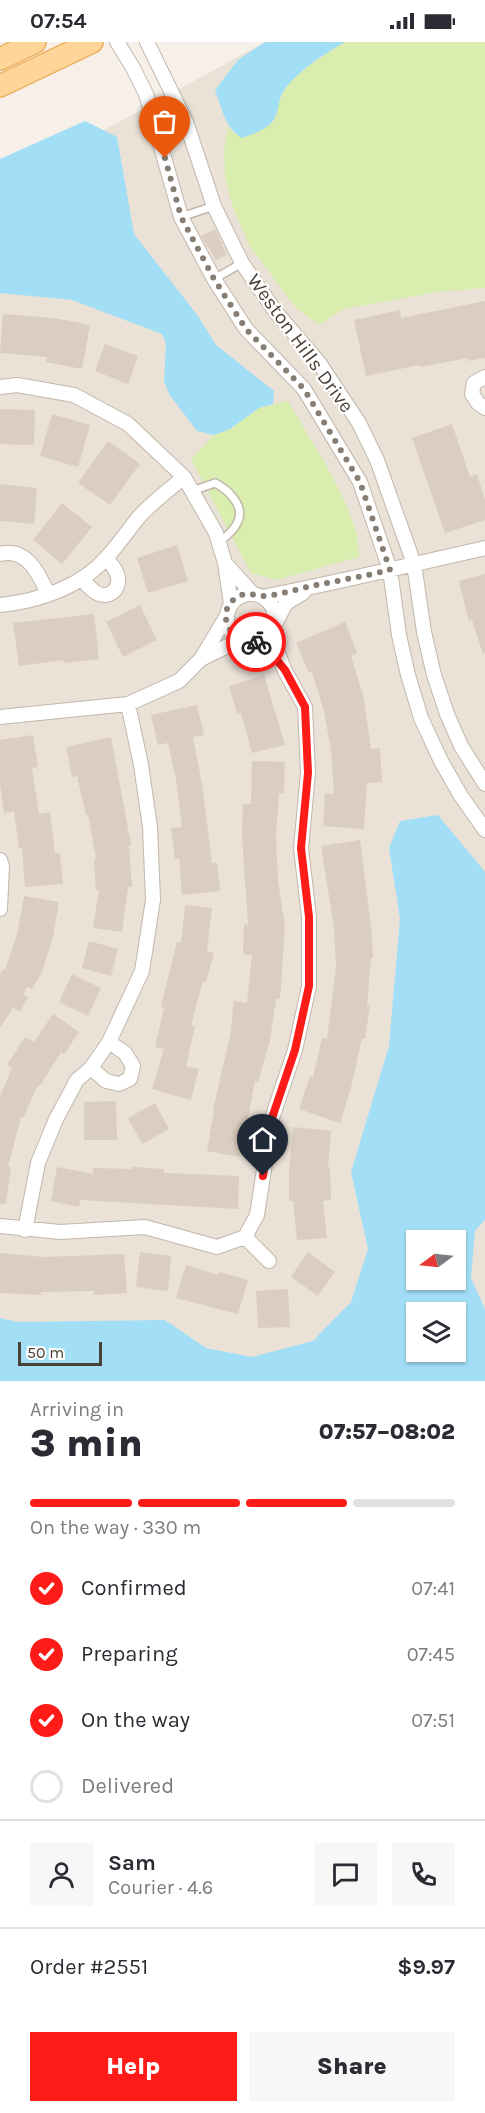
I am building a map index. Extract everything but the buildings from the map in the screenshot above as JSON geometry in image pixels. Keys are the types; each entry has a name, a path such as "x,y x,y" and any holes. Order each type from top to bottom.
{"main road":[{"path":"0,59 35,42"},
{"path":"0,86 92,42"}],"street":[{"name":"Weston Hills Drive","path":"117,42 146,94 181,217 214,279 246,329 304,389 360,482 390,570 399,635 421,718 441,761 461,796 485,830"},
{"name":"Weston Hills Drive","path":"147,42 186,122 214,206 242,263 275,311 320,364 358,423 377,460 414,564 424,632 434,675 461,746 485,784"},
{"path":"485,377 479,379 472,388 474,398 485,408"},
{"path":"0,387 17,385 74,395 128,424 184,477 216,533 225,563 232,633 240,640"},
{"path":"0,605 48,594 82,580 106,558 140,516 184,477"},
{"path":"0,717 128,704 179,681 201,659 239,596 355,579 485,548"},
{"path":"0,554 7,552 18,554 29,561 38,572 48,594"},
{"path":"82,580 94,592 102,595 115,591 119,584 118,576 115,568 106,558"},
{"path":"0,1226 60,1232 146,1227 218,1247 245,1237 257,1215 272,1118 295,1050 309,986 309,917 301,848 308,773 305,707 285,670 272,629 275,616 272,605 257,595 225,563"},
{"path":"256,642 272,629 286,603 315,585"},
{"path":"201,659 240,640 256,642 267,648 285,670"},
{"path":"25,1230 38,1163 56,1119 77,1080 91,1068 109,1042 142,971 153,900 150,827 141,765 128,704"},
{"path":"0,860 2,866 0,909"},
{"path":"91,1068 106,1081 119,1084 130,1079 133,1066 125,1053 109,1042"},
{"path":"245,1237 269,1261"}],"lane":[{"path":"181,217 214,206"},
{"path":"214,279 242,263"},
{"path":"192,491 215,483 225,488 238,506 240,515 238,523 219,543"}],"shaded area":[{"path":"265,42 485,42 485,1381 0,1381 0,187"}],"green space":[{"path":"345,42 485,42 485,288 438,292 344,309 319,325 296,308 249,245 232,205 225,176 224,151 228,126 233,133 276,117 279,98 290,82"},
{"path":"288,401 344,499 358,540 359,557 277,580 251,573 191,459 214,435 230,429 259,408"}],"water":[{"path":"265,42 345,42 294,78 282,94 271,124 242,138 228,123 215,90 238,60"},
{"path":"85,121 117,137 134,234 198,316 216,345 274,391 273,404 259,408 230,429 214,435 197,431 169,394 164,381 166,344 162,334 72,300 0,293 0,159"},
{"path":"438,815 485,872 485,1220 475,1231 471,1278 485,1309 485,1381 0,1381 0,1318 17,1322 165,1320 206,1348 252,1357 313,1341 351,1302 368,1249 351,1172 389,1046 400,919 389,848 400,821"}],"way so far":[{"path":"165,158 181,217 214,279 246,329 304,389 360,482 390,570 263,597 252,593 239,596 231,604 226,614 227,623 232,633 240,640 256,642"}],"route":[{"path":"256,642 267,648 285,670 305,707 308,773 301,848 309,917 309,986 295,1050 272,1118 263,1176"}]}
